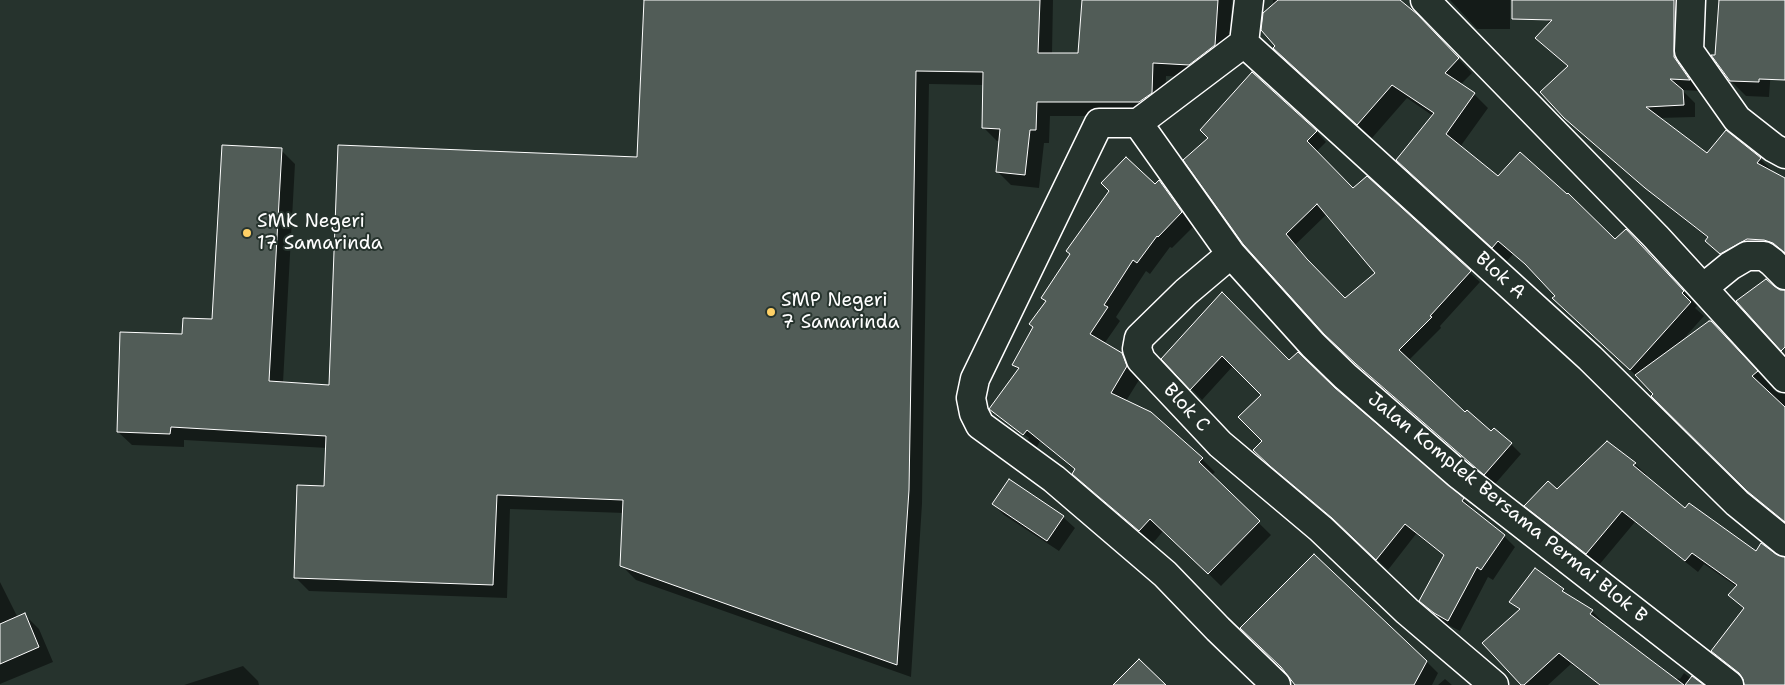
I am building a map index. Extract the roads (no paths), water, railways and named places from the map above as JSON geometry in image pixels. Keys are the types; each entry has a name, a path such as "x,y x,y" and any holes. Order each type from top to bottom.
{"street":[{"path":"1249,0 1244,43 1138,123 1099,123 974,379 972,398 974,413 980,425 1054,479 1165,574 1276,685"},
{"path":"1425,0 1656,237 1785,378"},
{"path":"1691,0 1688,51 1737,119 1774,148 1785,154"},
{"name":"Blok A","path":"1244,43 1590,358 1737,503 1785,542"},
{"path":"1138,123 1232,254"},
{"name":"Blok C","path":"1232,254 1186,292 1139,338 1137,350 1141,360 1220,444 1321,529 1407,611 1494,685"},
{"name":"Jalan Komplek Bersama Permai Blok B","path":"1232,254 1313,345 1368,396 1458,474 1730,685"},
{"path":"1703,288 1730,266 1747,256 1764,256 1785,276"}],"place":[{"name":"SMK Negeri 17 Samarinda","path":"247,233"},
{"name":"SMP Negeri 7 Samarinda","path":"771,312"}]}
